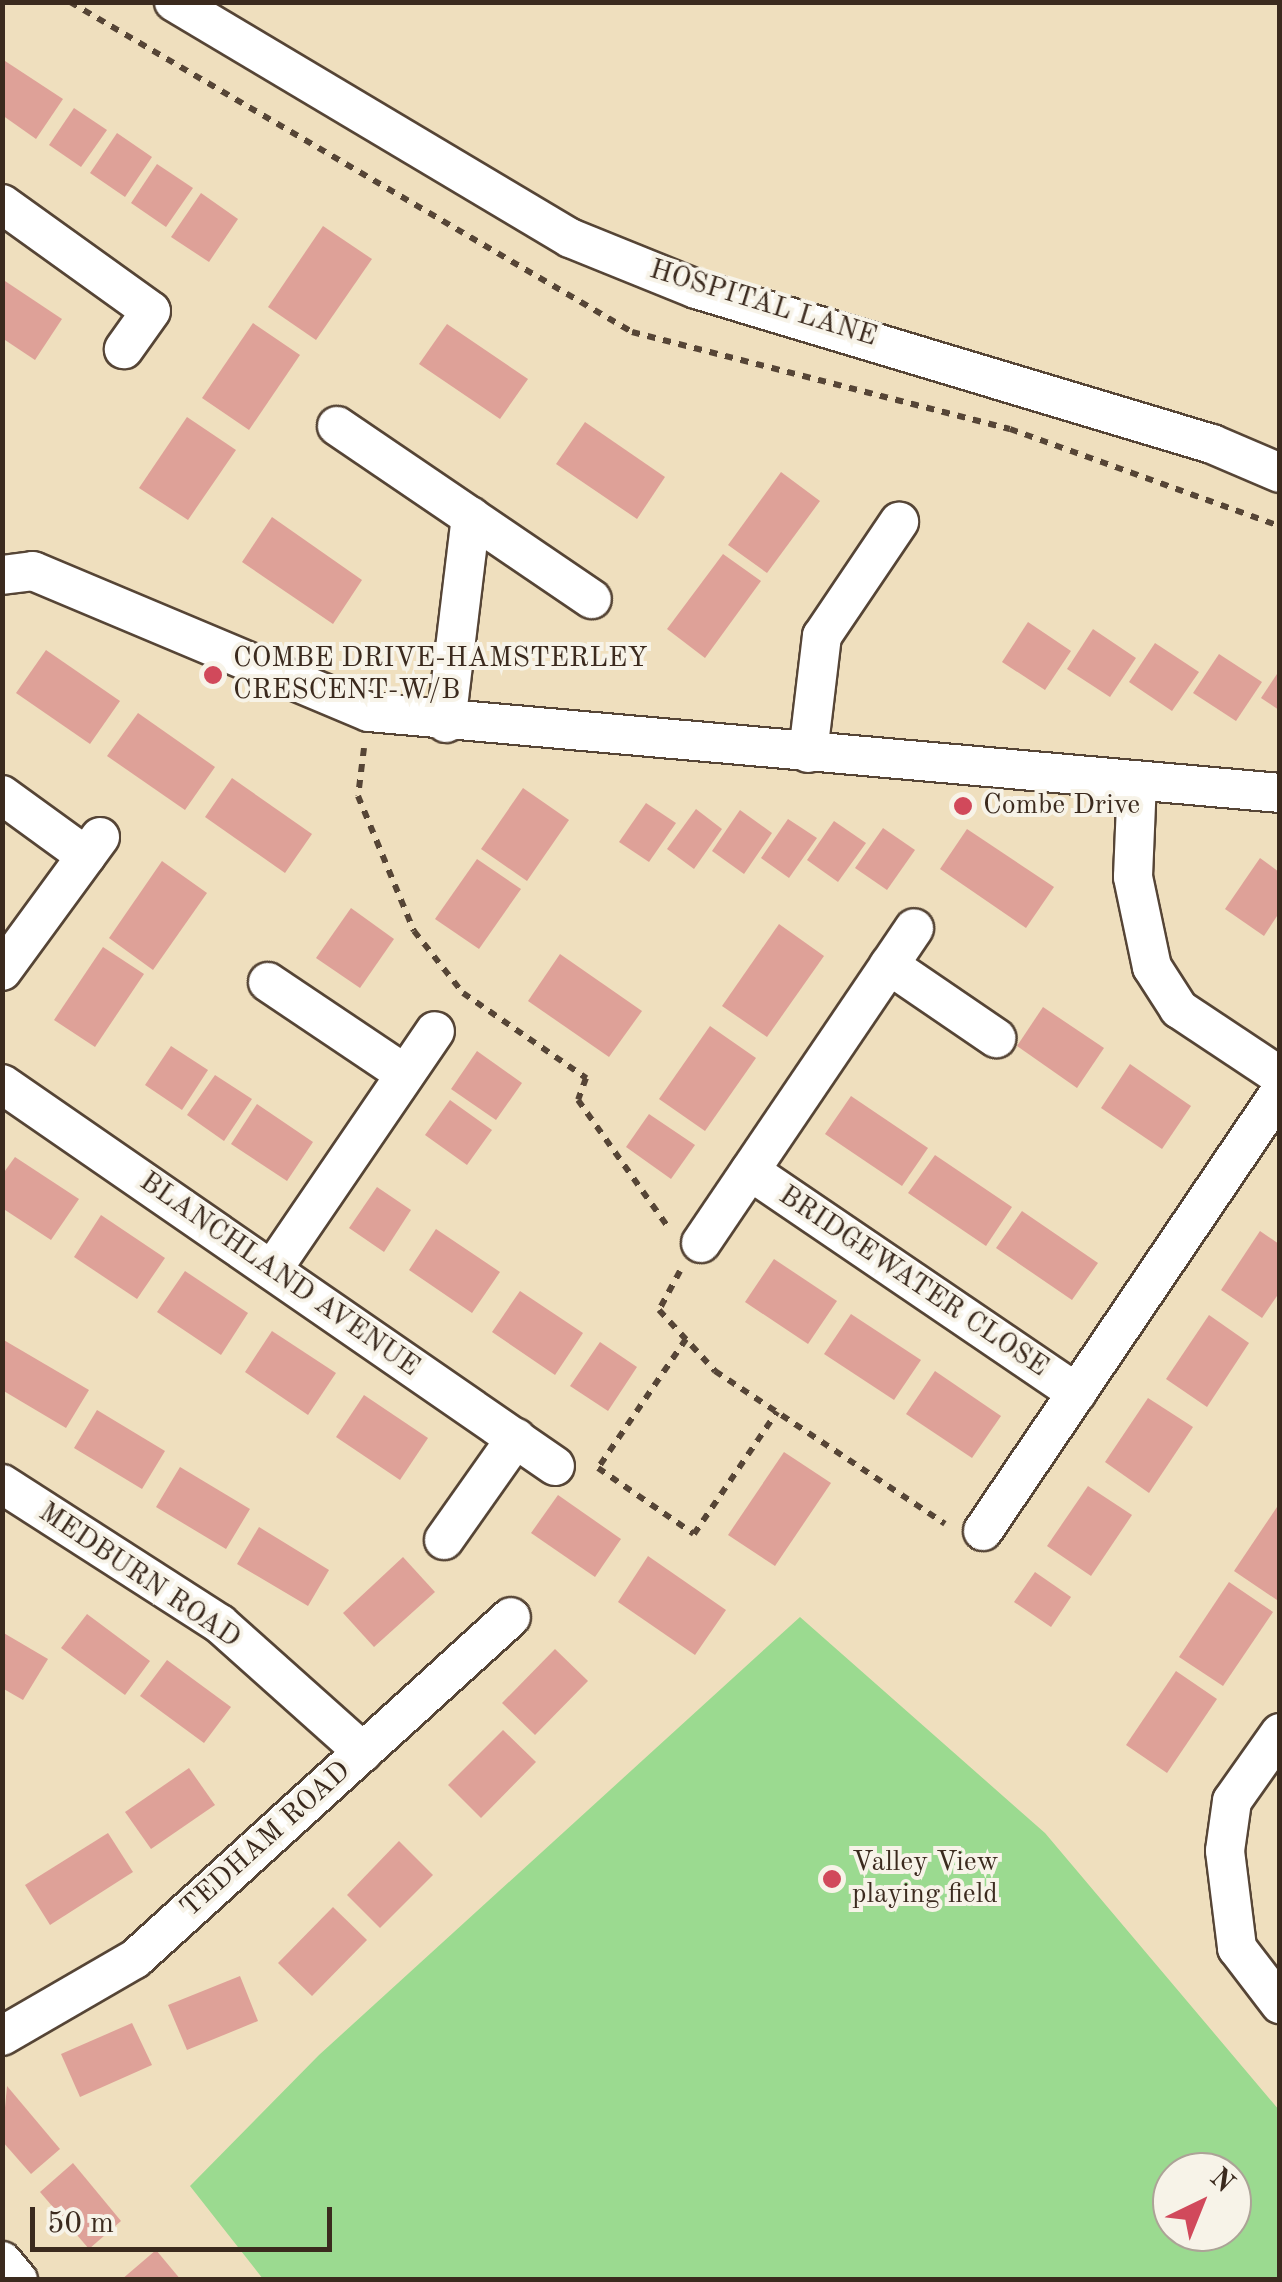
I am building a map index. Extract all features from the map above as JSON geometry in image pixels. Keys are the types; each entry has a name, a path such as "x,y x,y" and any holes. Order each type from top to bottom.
{"street":[{"name":"HOSPITAL LANE","path":"174,2 570,238 696,289 1212,444 1280,473"},
{"path":"2,204 151,311 124,349"},
{"path":"337,426 592,599"},
{"path":"446,723 471,517"},
{"path":"808,753 822,636 898,522"},
{"path":"2,575 33,572 369,712 446,723 1280,792"},
{"path":"1136,781 1134,878 1152,967 1179,1009 1280,1076"},
{"path":"2,795 93,846 2,970"},
{"name":"BRIDGEWATER CLOSE","path":"689,1246 750,1171 914,928"},
{"path":"888,966 996,1038"},
{"path":"268,982 405,1074"},
{"path":"272,1270 435,1031"},
{"name":"BLANCHLAND AVENUE","path":"2,1084 555,1466"},
{"name":"BRIDGEWATER CLOSE","path":"983,1531 1280,1092"},
{"name":"BRIDGEWATER CLOSE","path":"750,1171 1077,1392"},
{"path":"444,1540 516,1438"},
{"name":"MEDBURN ROAD","path":"2,1484 220,1624 363,1752"},
{"name":"TEDHAM ROAD","path":"2,2036 135,1959 511,1617"},
{"path":"1280,1732 1232,1801 1225,1851 1237,1948 1280,2004"},
{"path":"2,2261 18,2280"}],"path":[{"path":"369,712 358,796 414,931 463,993 586,1078 578,1100 689,1246 659,1310 686,1339 777,1412 975,1544 983,1531"},
{"path":"686,1339 598,1468 694,1534 777,1412"}],"green space":[{"path":"800,1617 1045,1833 1279,2110 1279,2279 263,2279 190,2186 319,2055"}],"building":[{"path":"2,59 63,99 36,139 2,115"},
{"path":"74,108 107,130 81,167 49,145"},
{"path":"117,133 152,157 125,197 90,173"},
{"path":"157,164 193,188 166,227 131,203"},
{"path":"201,193 238,219 209,262 171,237"},
{"path":"323,226 372,259 316,340 268,307"},
{"path":"2,279 62,319 35,360 2,338"},
{"path":"253,323 300,355 249,430 202,398"},
{"path":"447,324 528,379 500,419 419,364"},
{"path":"187,417 236,450 188,520 139,488"},
{"path":"585,422 665,477 637,519 556,464"},
{"path":"781,472 820,501 767,573 728,545"},
{"path":"272,517 362,580 333,624 242,562"},
{"path":"723,554 761,581 705,658 667,629"},
{"path":"1028,622 1071,651 1045,690 1002,662"},
{"path":"1093,629 1136,658 1110,697 1067,669"},
{"path":"1155,643 1199,672 1172,711 1129,682"},
{"path":"46,650 120,701 90,744 16,693"},
{"path":"1219,654 1262,682 1236,721 1193,693"},
{"path":"1279,671 1279,710 1261,698"},
{"path":"138,713 215,767 185,810 107,756"},
{"path":"232,778 312,834 285,873 205,817"},
{"path":"523,788 569,820 527,881 481,849"},
{"path":"646,803 676,823 649,862 619,842"},
{"path":"696,809 722,829 694,869 667,849"},
{"path":"740,810 772,833 744,874 712,851"},
{"path":"788,819 817,838 789,878 761,858"},
{"path":"834,821 866,843 838,882 807,860"},
{"path":"883,828 915,850 887,890 855,868"},
{"path":"967,829 1054,887 1026,928 940,869"},
{"path":"1260,858 1279,872 1279,913 1264,936 1225,909"},
{"path":"477,859 521,889 479,949 435,919"},
{"path":"162,861 207,893 153,970 109,938"},
{"path":"351,908 394,939 360,988 316,958"},
{"path":"779,924 824,956 767,1037 722,1006"},
{"path":"103,947 144,974 95,1047 54,1020"},
{"path":"560,954 642,1011 609,1057 528,1001"},
{"path":"1043,1007 1104,1048 1077,1088 1017,1046"},
{"path":"710,1026 756,1058 705,1131 659,1099"},
{"path":"171,1046 208,1070 182,1110 145,1085"},
{"path":"477,1051 522,1083 496,1120 451,1089"},
{"path":"1130,1064 1191,1106 1162,1149 1101,1108"},
{"path":"215,1075 252,1099 224,1141 187,1115"},
{"path":"851,1096 928,1148 902,1186 825,1134"},
{"path":"450,1100 492,1130 467,1165 425,1135"},
{"path":"257,1104 313,1142 287,1181 231,1144"},
{"path":"649,1114 695,1145 671,1179 626,1147"},
{"path":"935,1155 1012,1207 986,1246 908,1193"},
{"path":"15,1157 79,1199 51,1240 2,1208 2,1175"},
{"path":"377,1187 411,1210 384,1252 349,1228"},
{"path":"1022,1211 1098,1263 1072,1300 996,1248"},
{"path":"101,1215 165,1258 137,1299 74,1257"},
{"path":"436,1229 500,1272 472,1313 409,1270"},
{"path":"1260,1231 1279,1244 1279,1293 1262,1318 1221,1290"},
{"path":"774,1259 837,1301 808,1344 745,1302"},
{"path":"185,1271 248,1313 221,1355 157,1312"},
{"path":"520,1291 583,1333 555,1375 492,1332"},
{"path":"851,1314 921,1360 894,1400 824,1354"},
{"path":"1209,1315 1249,1343 1207,1407 1166,1379"},
{"path":"272,1331 336,1373 308,1415 245,1372"},
{"path":"2,1339 89,1390 66,1428 2,1390"},
{"path":"600,1342 637,1367 608,1411 570,1386"},
{"path":"935,1371 1001,1416 972,1458 906,1414"},
{"path":"364,1395 428,1438 400,1480 336,1437"},
{"path":"1148,1398 1193,1427 1149,1493 1105,1462"},
{"path":"97,1410 165,1451 142,1489 74,1448"},
{"path":"784,1452 831,1483 775,1566 728,1535"},
{"path":"180,1467 250,1509 226,1549 156,1507"},
{"path":"1088,1486 1132,1515 1091,1576 1047,1546"},
{"path":"558,1495 621,1539 595,1577 531,1533"},
{"path":"1279,1504 1279,1596 1277,1600 1234,1571"},
{"path":"259,1527 329,1570 308,1606 237,1564"},
{"path":"648,1556 726,1610 695,1655 618,1602"},
{"path":"403,1557 435,1592 374,1647 343,1613"},
{"path":"1035,1572 1071,1597 1051,1627 1014,1602"},
{"path":"1229,1582 1273,1612 1223,1686 1179,1657"},
{"path":"87,1614 150,1661 125,1695 61,1648"},
{"path":"2,1632 48,1659 23,1700 2,1688"},
{"path":"555,1649 588,1681 535,1735 502,1703"},
{"path":"167,1660 231,1707 204,1743 140,1696"},
{"path":"1176,1671 1217,1699 1167,1773 1126,1745"},
{"path":"503,1730 536,1762 481,1818 448,1785"},
{"path":"189,1768 215,1805 151,1849 125,1812"},
{"path":"108,1833 133,1872 50,1925 25,1885"},
{"path":"399,1841 433,1875 380,1928 347,1895"},
{"path":"333,1907 367,1940 312,1996 278,1963"},
{"path":"240,1976 258,2021 187,2050 168,2005"},
{"path":"132,2023 152,2065 80,2097 61,2054"},
{"path":"7,2086 60,2149 31,2174 2,2141"},
{"path":"73,2163 121,2221 89,2249 40,2192"},
{"path":"156,2250 181,2280 121,2280"}],"place":[{"name":"COMBE DRIVE-HAMSTERLEY CRESCENT-W/B","path":"213,675"},
{"name":"Combe Drive","path":"963,806"},
{"name":"Valley View playing field","path":"832,1879"}]}
